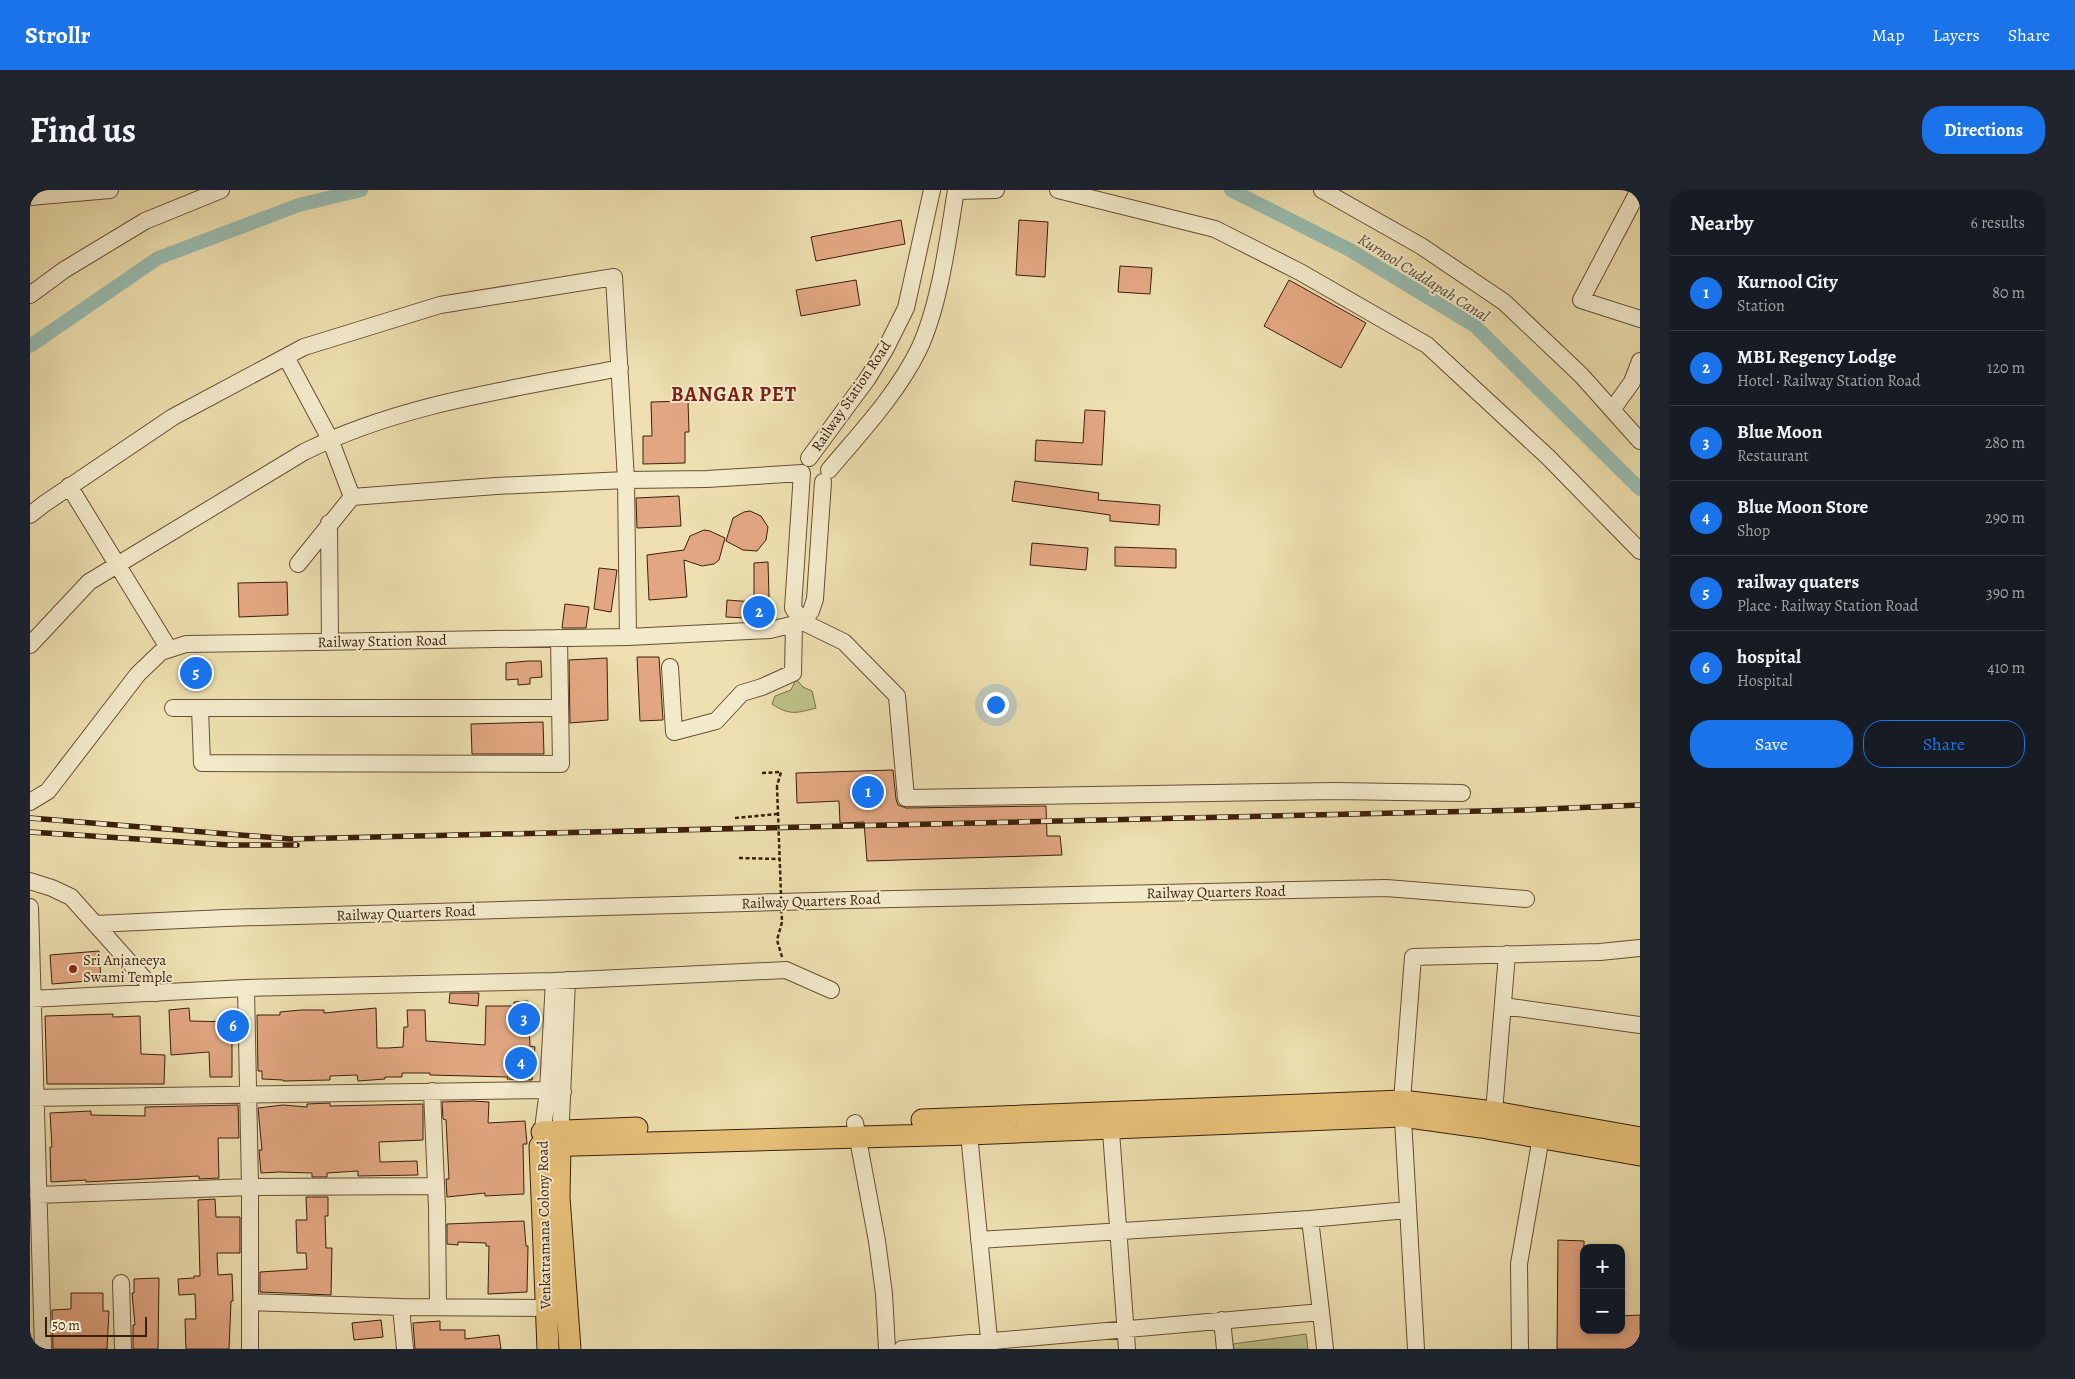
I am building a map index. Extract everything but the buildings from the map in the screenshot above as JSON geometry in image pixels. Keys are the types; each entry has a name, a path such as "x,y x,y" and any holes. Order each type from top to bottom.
{"main road":[{"path":"1402,1109 1481,1126 1640,1155"},
{"path":"570,1349 558,1197 551,1138 856,1130 1402,1109 1494,1112 1640,1138"},
{"path":"856,1130 969,1134 1110,1120"},
{"name":"Venkatramana Colony Road","path":"548,1349 545,1308 551,1138"}],"street":[{"path":"30,196 110,190"},
{"path":"30,296 64,270 146,221 222,190"},
{"name":"Railway Station Road","path":"809,458 868,378 886,348 906,308 932,190"},
{"path":"956,190 996,190"},
{"name":"Railway Station Road","path":"826,476 902,379 919,348 931,316 939,282 956,190"},
{"path":"1058,190 1215,228 1300,272 1427,345 1548,457 1640,551"},
{"path":"1322,190 1421,246 1504,302 1581,375 1640,441"},
{"path":"1639,190 1581,300 1640,319"},
{"path":"30,516 69,486 172,416 304,348 440,306 614,277 626,480 628,637"},
{"path":"286,356 330,439 352,496"},
{"path":"1612,410 1632,382 1640,361"},
{"path":"30,645 89,582 304,452 330,439 434,404 620,368"},
{"path":"670,667 674,732 716,721 742,693 762,687 793,673 798,623 793,608 803,464 809,458 818,457 828,466 815,599 811,612 798,623"},
{"path":"802,473 806,480 814,484 826,476"},
{"path":"298,564 352,496 496,486 626,480 707,479 802,473"},
{"path":"69,486 169,649"},
{"path":"329,524 330,642"},
{"path":"798,623 844,642 898,696 906,798 1335,791 1462,793"},
{"name":"Railway Station Road","path":"30,802 48,791 138,674 161,652 186,644 628,637 770,630 798,623"},
{"path":"200,708 202,763 561,764 559,638"},
{"path":"173,708 560,708"},
{"path":"30,881 52,888 71,898 157,994"},
{"name":"Railway Quarters Road","path":"95,924 226,918 830,900 1386,888 1526,899"},
{"path":"30,907 32,1098 38,1195 43,1349"},
{"path":"1416,1349 1402,1109 1413,957 1600,952 1640,948"},
{"path":"1494,1112 1507,954"},
{"path":"31,999 246,988 560,980 786,970 832,990"},
{"name":"Venkatramana Colony Road","path":"551,1138 556,1091 560,980"},
{"path":"246,988 250,1187 250,1349"},
{"path":"1503,1006 1640,1026"},
{"path":"32,1098 432,1091 556,1091"},
{"path":"432,1091 438,1307"},
{"path":"1110,1120 1127,1349"},
{"path":"856,1130 884,1294 887,1349"},
{"path":"969,1134 990,1345"},
{"path":"1520,1349 1520,1264 1541,1137"},
{"path":"38,1195 250,1187 435,1186"},
{"path":"980,1240 1310,1219 1407,1210"},
{"path":"1310,1219 1324,1349"},
{"path":"121,1283 123,1349"},
{"path":"250,1302 402,1307 545,1308"},
{"path":"402,1307 405,1349"},
{"path":"902,1349 990,1345 1126,1328 1320,1312"},
{"path":"1222,1320 1225,1349"}],"path":[{"path":"762,774 781,772 776,786 782,922 777,940"},
{"path":"735,818 777,814"},
{"path":"739,858 779,859"}],"green space":[{"path":"796,679 803,687 812,691 816,708 789,712 772,704 775,696 791,690"},
{"path":"1306,1334 1308,1349 1234,1349 1233,1344"}],"waterway":[{"name":"Kurnool Cuddapah Canal","path":"30,346 158,258 299,205 361,190"},
{"name":"Kurnool Cuddapah Canal","path":"1231,190 1350,250 1475,326 1640,489"}],"railway":[{"path":"30,818 291,839 1524,810 1640,805"},
{"path":"30,832 229,845 297,845"}],"place":[{"name":"MBL Regency Lodge","path":"759,612"},
{"name":"railway quaters","path":"196,673"},
{"name":"Kurnool City","path":"868,792"},
{"name":"Sri Anjaneeya Swami Temple","path":"73,969"},
{"name":"Blue Moon","path":"524,1019"},
{"name":"hospital","path":"233,1026"},
{"name":"Blue Moon Store","path":"521,1063"}],"district":[{"name":"BANGAR PET","path":"734,394"}]}
